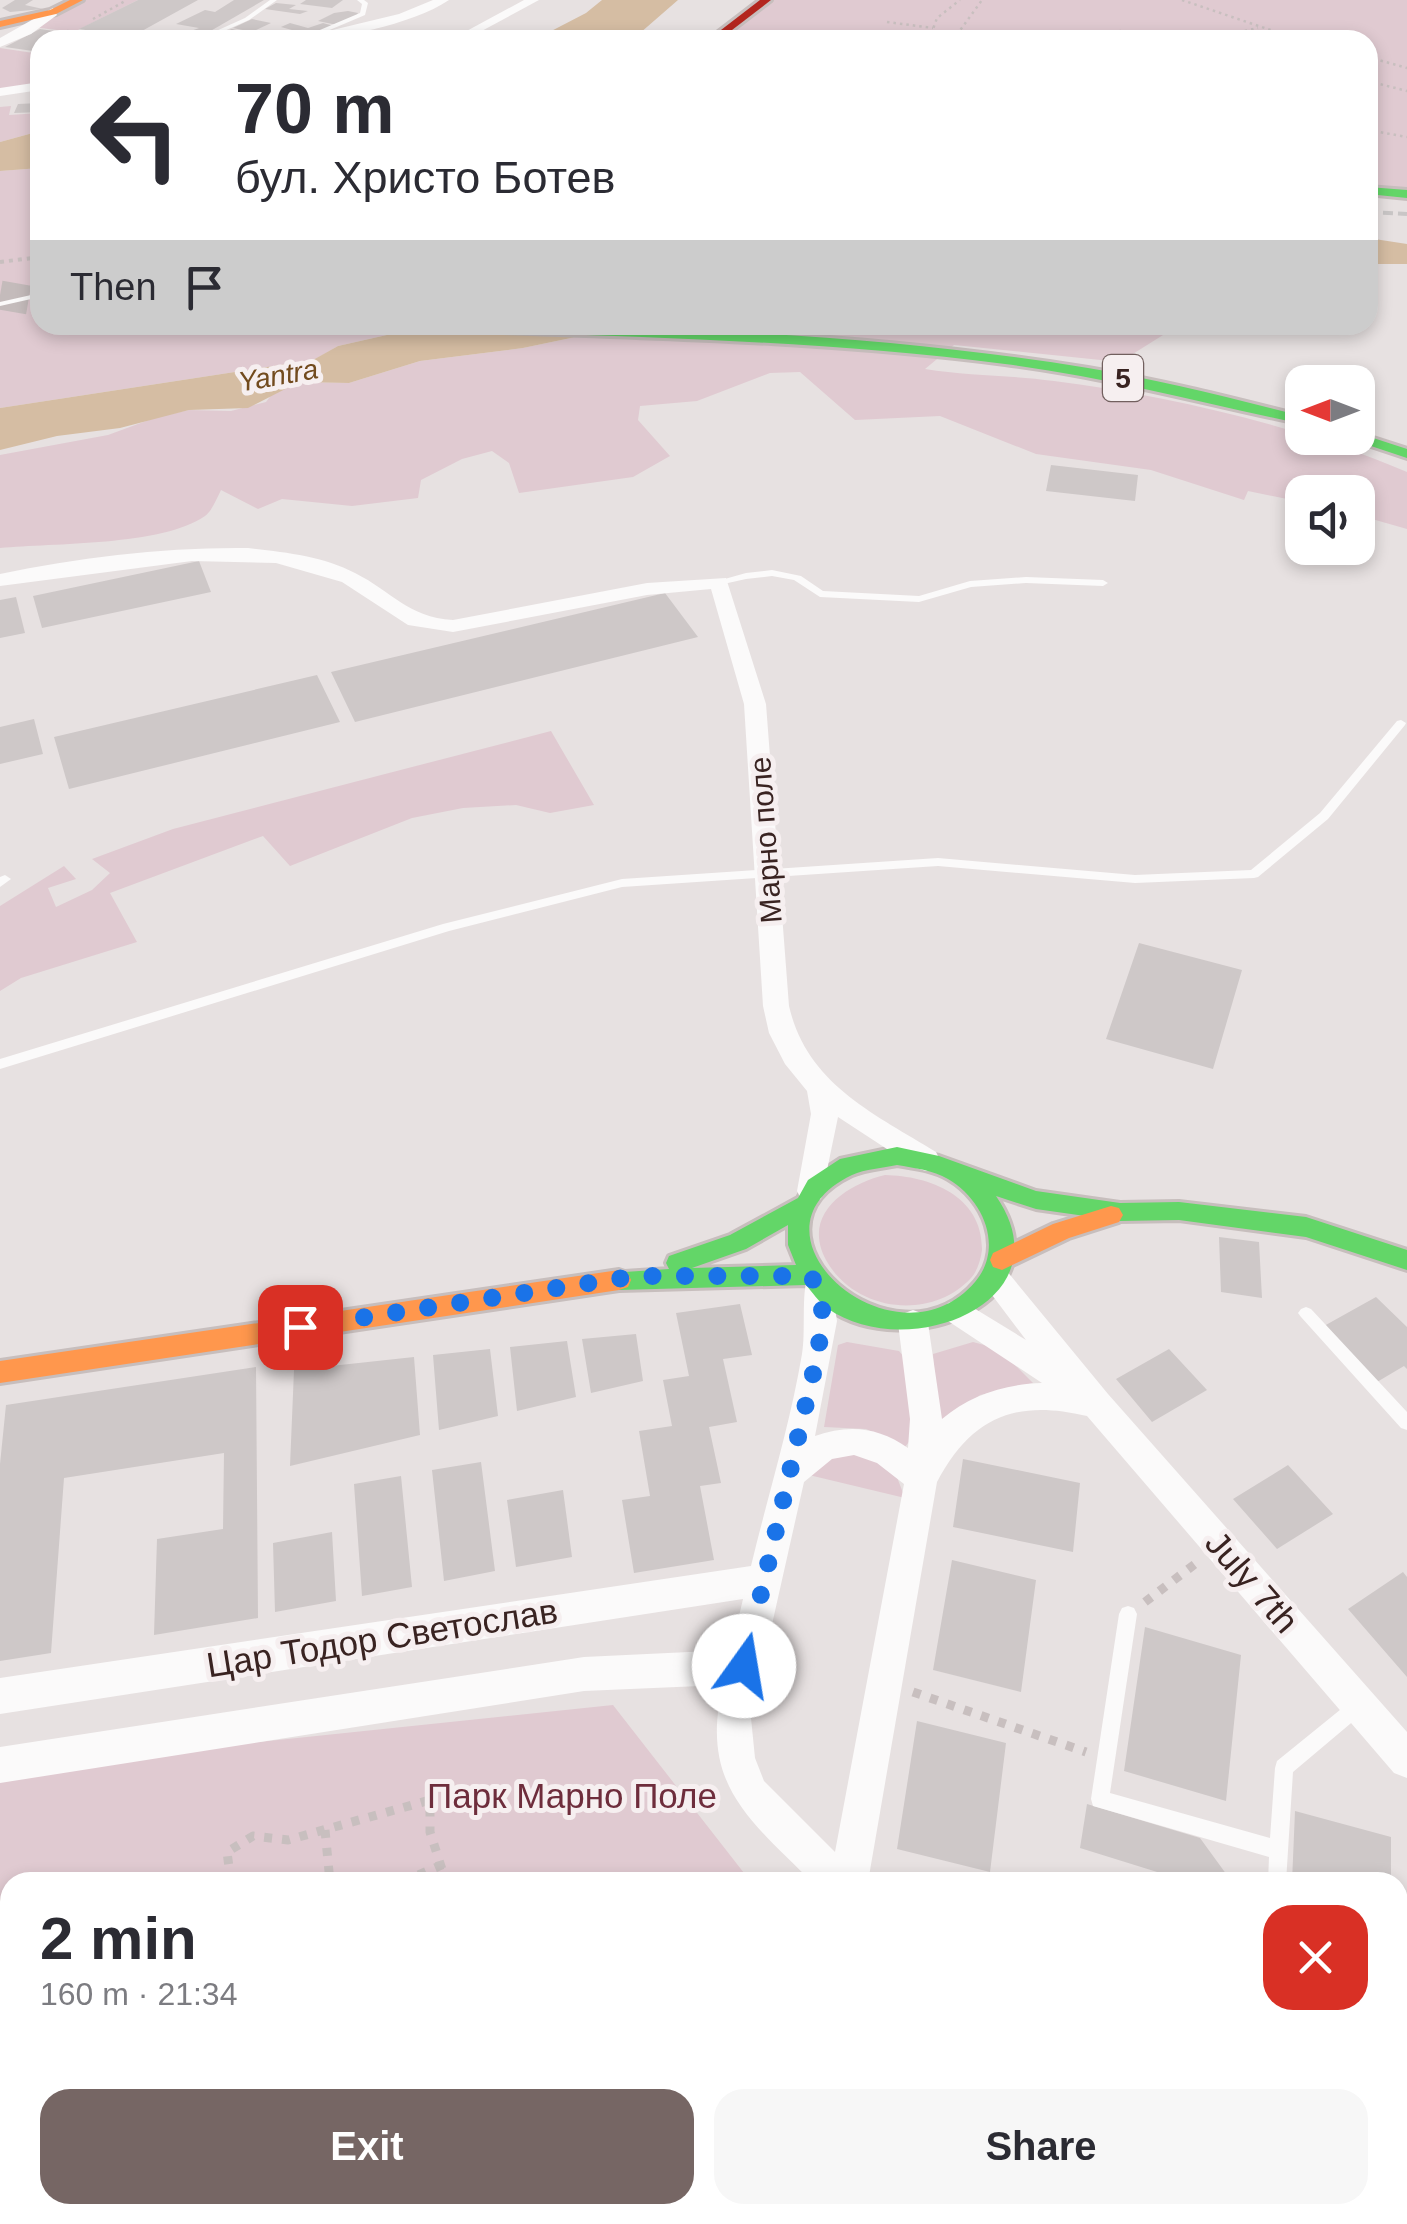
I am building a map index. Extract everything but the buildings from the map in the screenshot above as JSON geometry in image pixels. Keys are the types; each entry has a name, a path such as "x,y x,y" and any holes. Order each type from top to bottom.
{"main road":[{"path":"726,30 766,0"},
{"path":"0,24 29,23 89,1"},
{"path":"1378,193 1407,194"},
{"name":"5","path":"613,335 940,352 1172,386 1285,416"},
{"path":"1375,444 1407,455"},
{"path":"0,1372 636,1276 738,1242 807,1198 829,1173 868,1158 897,1156 928,1161 1036,1200 1120,1212 1178,1211 1306,1227 1407,1260"},
{"path":"807,1198 796,1229 799,1252 815,1281 860,1314 913,1322 958,1312 980,1298 999,1269 1003,1236 996,1214 982,1193 962,1176"},
{"path":"999,1269 1075,1225 1120,1212"},
{"path":"636,1276 815,1281"}],"street":[{"path":"342,30 403,17 443,0"},
{"path":"475,30 533,0"},
{"path":"0,44 29,23"},
{"path":"0,92 30,88"},
{"path":"0,580 201,553 270,554 339,572 412,622 429,627 454,626 647,589 719,582"},
{"name":"Марно поле","path":"719,582 755,704 779,1030 791,1057 820,1089 928,1161"},
{"path":"807,1198 825,1114 820,1089"},
{"path":"999,1269 1097,1404"},
{"path":"815,1281 822,1321 817,1357 785,1481 733,1718 737,1758 750,1793 828,1872"},
{"path":"958,1312 1097,1404"},
{"path":"851,1872 921,1479 926,1419 913,1322"},
{"path":"921,1479 946,1435 977,1410 1039,1396 1097,1404"},
{"name":"July 7th","path":"1097,1404 1407,1760"},
{"path":"785,1481 821,1448 856,1440 893,1453 921,1479"},
{"name":"Цар Тодор Светослав","path":"0,1696 764,1580"},
{"path":"0,1764 584,1674 744,1666"}],"lane":[{"path":"222,30 272,2 291,0"},
{"path":"323,30 363,14 365,4 360,0"},
{"path":"0,304 30,297"},
{"path":"719,582 773,572 806,580 820,594 903,599 919,599 970,584 1026,580 1103,583"},
{"path":"0,1064 447,928 622,883 938,862 1135,879 1254,874 1324,816 1400,723"},
{"path":"1306,1313 1407,1423"},
{"path":"1128,1614 1100,1798 1279,1850"},
{"path":"1278,1872 1284,1768 1360,1705"}],"path":[{"path":"73,30 127,0"},
{"path":"887,22 932,28 937,18 960,0"},
{"path":"960,30 982,0"},
{"path":"1182,0 1266,30"},
{"path":"89,1 118,6"},
{"path":"29,23 60,30"},
{"path":"1250,30 1259,28"},
{"path":"1110,30 1141,30"},
{"path":"1378,61 1407,68"},
{"path":"1378,84 1407,91"},
{"path":"1378,132 1407,138"},
{"path":"0,262 30,258"},
{"path":"1128,1614 1220,1545"},
{"path":"884,1682 1107,1760"},
{"path":"230,1872 227,1852 252,1836 288,1840 430,1800 430,1832 443,1872"},
{"path":"324,1830 329,1872"},
{"path":"425,1872 441,1865"}],"green space":[{"path":"78,0 138,0 78,30 32,27"},
{"path":"766,0 1407,0 1407,194 1378,192 1378,30 726,30"},
{"path":"0,48 30,52 30,88 0,92"},
{"path":"11,106 9,115 30,114 30,134 0,142 0,107"},
{"path":"30,169 30,335 387,335 338,346 314,360 0,408 0,171"},
{"path":"585,335 1163,335 1120,362 954,345 925,369 1097,387 1285,429 1285,455 1364,455 1407,472 1407,529 1375,520 1375,475 1285,475 1285,499 1248,491 1244,500 1151,470 1036,454 940,416 855,420 800,372 770,373 697,401 640,406 638,420 670,456 633,477 519,493 509,463 492,451 462,459 421,480 418,498 352,506 282,499 258,509 221,490 205,516 162,533 0,548 0,455 108,435 189,410 231,411 266,402 272,394 299,382 349,383 420,361 523,348"},
{"path":"551,731 594,805 550,813 516,805 463,808 412,818 290,866 263,836 110,893 137,942 21,978 0,991 0,906 64,866 76,879 48,888 56,907 92,890 110,873 92,859 173,829"},
{"path":"885,1175 936,1185 964,1203 974,1216 980,1231 981,1257 973,1275 954,1292 914,1305 873,1300 855,1291 826,1260 819,1229 824,1215 843,1194"},
{"path":"847,1342 899,1351 905,1358 915,1434 905,1447 866,1429 824,1427 838,1345"},
{"path":"973,1342 999,1349 1033,1383 980,1395 938,1431 933,1354"},
{"path":"858,1450 895,1472 905,1498 809,1475 831,1455"},
{"name":"Парк Марно Поле","path":"613,1705 743,1872 0,1872 0,1769"}],"water":[{"path":"602,0 678,0 644,30 553,30"},
{"path":"30,134 30,169 0,171 0,142"},
{"path":"1378,240 1407,244 1407,264 1378,264"},
{"name":"Yantra","path":"387,335 585,335 523,348 420,361 349,383 299,382 248,408 189,410 120,428 57,436 0,450 0,408 313,360 338,346"}],"tunnel":[{"path":"0,295 30,300"}],"railway":[{"path":"1378,213 1407,214"}],"traffic: fast":[{"path":"1378,192 1407,194"},
{"path":"678,335 922,350 1005,360 1114,377 1285,416"},
{"path":"1375,443 1407,454"},
{"path":"897,1156 939,1165 962,1176 979,1191 999,1225 1000,1261 992,1278 961,1308 943,1316 910,1321 868,1317 835,1300 811,1275 800,1245 801,1214 816,1186 848,1166 897,1156"},
{"path":"967,1178 1036,1200 1120,1212 1179,1211 1306,1227 1407,1260"},
{"path":"678,1263 738,1242 802,1206"},
{"path":"619,1280 810,1275"}],"traffic: slow":[{"path":"0,24 53,12 78,0"},
{"path":"1002,1260 1061,1231 1111,1215"},
{"path":"0,1372 619,1280"}],"traffic: jam":[{"path":"726,30 766,0"}],"route":[{"path":"300,1327 636,1276 810,1276 819,1286 822,1321 817,1357 744,1666"}]}
